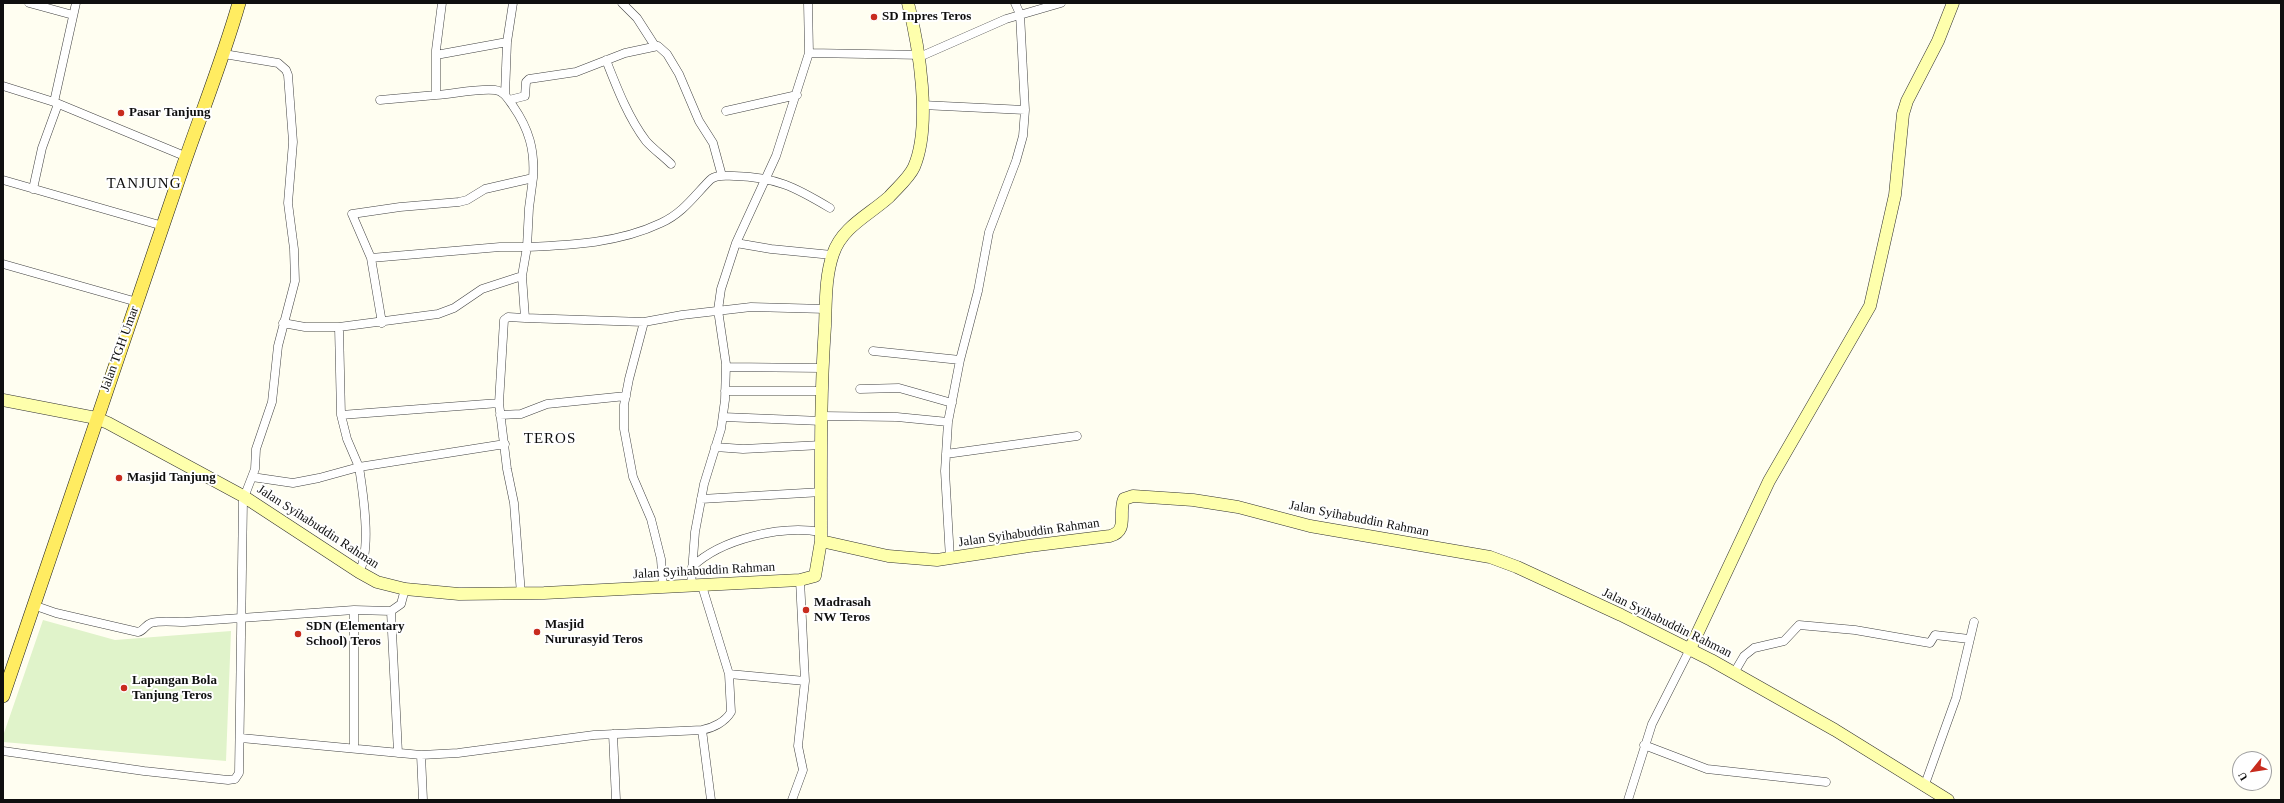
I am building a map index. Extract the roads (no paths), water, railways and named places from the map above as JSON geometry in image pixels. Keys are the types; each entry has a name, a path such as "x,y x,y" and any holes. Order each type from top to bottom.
{"main road":[{"name":"Jalan TGH Umar","path":"3,696 7,671 33,605 96,418 224,54 239,3"}],"street":[{"path":"29,3 73,15"},
{"path":"33,189 42,148 56,103 76,3"},
{"path":"436,95 436,55 442,3"},
{"path":"507,98 507,42 513,3"},
{"path":"622,3 637,18 655,46"},
{"path":"241,738 421,755 458,753 575,737 702,730 713,727 729,716 731,712 729,674 696,586 692,567 702,498 723,417 726,391 726,367 718,310 726,268 736,243 768,178 797,95 809,52 808,3"},
{"path":"692,567 705,556 716,550 761,536 795,529 821,536 822,368 826,308 832,255 843,234 888,197 914,168 919,152 922,80 919,56 908,3"},
{"path":"950,558 946,454 948,422 960,360 978,291 989,232 1020,149 1025,110 1020,14 1015,3"},
{"path":"809,52 919,56 927,54 1020,14 1061,3"},
{"path":"1628,800 1644,746 1660,705 1690,649 1768,481 1870,306 1895,195 1903,114 1907,101 1947,21 1953,3"},
{"path":"436,55 507,42"},
{"path":"507,98 525,96 526,82 529,79 576,72 624,53 655,46 661,48 667,54 679,74 699,120 713,143 722,176"},
{"path":"3,750 144,771 228,780 235,779 239,773 241,738 240,618 243,564 243,496 252,477 259,438 274,394 276,362 283,323 292,293 296,269 288,203 293,142 288,75 286,70 278,63 224,54"},
{"path":"606,60 620,97 641,133 650,145 671,164"},
{"path":"3,86 56,103 187,157"},
{"path":"380,100 494,90 507,98 522,119 529,134 534,158 527,247 522,276 525,318"},
{"path":"726,111 797,95"},
{"path":"922,105 1025,110"},
{"path":"371,258 500,247 527,247 603,241 650,228 679,213 691,203 710,180 722,176 768,178 799,189 830,208"},
{"path":"382,323 371,258 352,216 353,213 400,206 459,202 485,189 533,178"},
{"path":"3,180 163,226"},
{"path":"736,243 771,250 832,255"},
{"path":"3,264 137,302"},
{"path":"283,323 305,327 339,327 382,323 438,314 454,308 482,289 522,276"},
{"path":"522,594 518,537 507,469 499,403 504,320 508,317 644,322 718,310 751,307 826,308"},
{"path":"644,322 626,396 624,429 630,465 652,519 660,559 663,587"},
{"path":"339,327 341,415 347,439 358,467 365,529 364,561 359,572"},
{"path":"873,351 960,360"},
{"path":"726,367 822,368"},
{"path":"860,389 899,388 952,403"},
{"path":"726,391 822,391"},
{"path":"500,415 521,414 547,404 626,396"},
{"name":"Jalan Syihabuddin Rahman","path":"3,400 96,418 127,432 243,496 359,572 377,582 405,589 459,594 522,594 800,580 815,576 821,536 888,556 925,560 950,558 1115,535 1122,526 1122,503 1127,497 1193,500 1238,508 1310,526 1490,557 1600,605 1690,649 1835,730 1924,787 1948,800"},
{"path":"341,415 404,409 499,403"},
{"path":"723,417 897,417 948,422"},
{"path":"946,454 1077,436"},
{"path":"252,477 293,483 319,478 358,467 505,444"},
{"path":"715,447 743,449 822,446"},
{"path":"702,498 725,499 822,492"},
{"path":"792,800 803,770 798,746 805,681 800,580"},
{"path":"33,605 56,613 132,632 141,631 148,624 157,622 354,610 391,611 401,604 405,589"},
{"path":"354,610 354,748"},
{"path":"391,611 398,753"},
{"path":"1924,787 1956,698 1974,622"},
{"path":"1734,673 1744,656 1754,648 1784,641 1799,625 1855,630 1930,643 1936,635 1969,640"},
{"path":"729,674 805,681"},
{"path":"702,730 711,800"},
{"path":"613,734 616,800"},
{"path":"1644,746 1707,769 1826,782"},
{"path":"421,755 423,800"}],"place":[{"name":"SD Inpres Teros","path":"874,17"},
{"name":"Pasar Tanjung","path":"121,113"},
{"name":"Masjid Tanjung","path":"119,478"},
{"name":"Madrasah NW Teros","path":"806,610"},
{"name":"Masjid Nururasyid Teros","path":"537,632"},
{"name":"SDN (Elementary School) Teros","path":"298,634"},
{"name":"Lapangan Bola Tanjung Teros","path":"124,688"}],"district":[{"name":"TANJUNG","path":"144,184"},
{"name":"TEROS","path":"550,439"}]}
